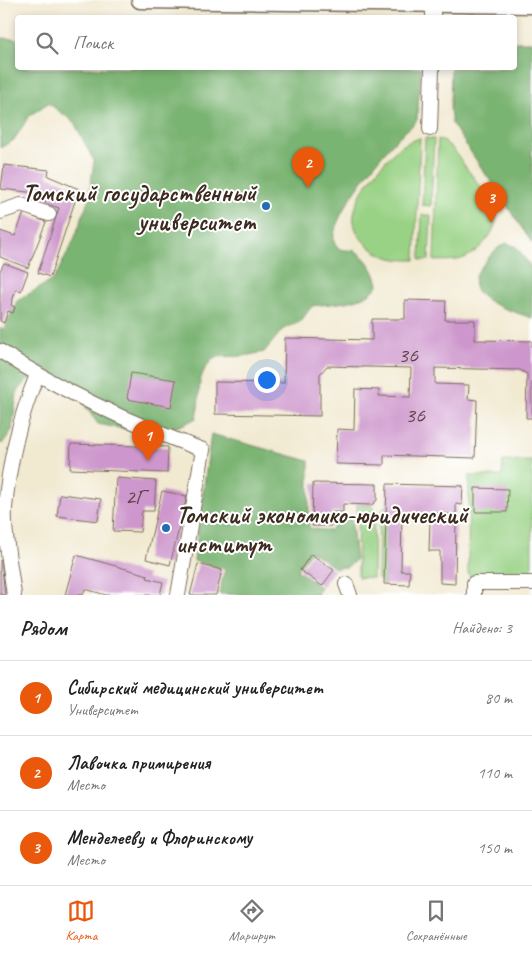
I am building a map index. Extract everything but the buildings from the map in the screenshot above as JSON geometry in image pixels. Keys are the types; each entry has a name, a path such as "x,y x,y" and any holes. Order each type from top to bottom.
{"main road":[{"path":"140,0 338,1 433,10 488,2 532,5"}],"lane":[{"path":"430,129 432,70"},
{"path":"0,212 21,205 49,214"},
{"path":"0,351 36,375 147,429 203,450 178,595"},
{"path":"14,595 5,509 17,433 23,408 36,375"},
{"path":"474,595 474,583 532,583"}],"green space":[{"path":"0,38 15,39 15,70 421,70 417,120 377,161 354,193 344,210 334,238 339,249 355,251 367,261 378,285 365,296 348,302 312,306 300,322 283,329 264,352 244,356 215,357 203,372 196,418 172,428 148,431 98,424 75,392 49,373 28,379 17,393 12,430 2,444 0,443 0,328 4,329 17,301 54,279 74,240 89,198 94,161 74,122 48,103 29,116 14,140 0,148"},
{"path":"517,42 532,42 532,243 452,124 450,110 451,70 517,70"},
{"path":"420,138 415,260 394,259 382,255 369,247 359,235 354,222 355,209 366,186 386,160 407,143"},
{"path":"425,138 434,139 431,206 422,205"},
{"path":"438,139 455,151 488,196 496,214 491,234 481,246 470,255 457,260 434,261"},
{"path":"422,215 431,215 429,260 420,260"},
{"path":"507,243 516,247 532,268 532,318 489,301 480,294 475,286 475,277 482,266 496,250"},
{"path":"211,434 309,461 309,528 331,531 337,519 351,517 356,560 347,567 335,568 311,551 297,570 320,587 317,595 219,594 225,569 194,561"},
{"path":"503,461 532,461 532,578 470,577 468,573 469,476 502,476"},
{"path":"387,504 384,584 378,578 379,514"},
{"path":"357,505 372,505 374,512 373,578 358,577"}],"place":[{"name":"Лавочка примирения","path":"308,188"},
{"name":"Томский государственный университет","path":"266,206"},
{"name":"Менделееву и Флоринскому","path":"491,223"},
{"name":"Сибирский медицинский университет","path":"148,461"},
{"name":"Томский экономико-юридический институт","path":"166,528"}]}
